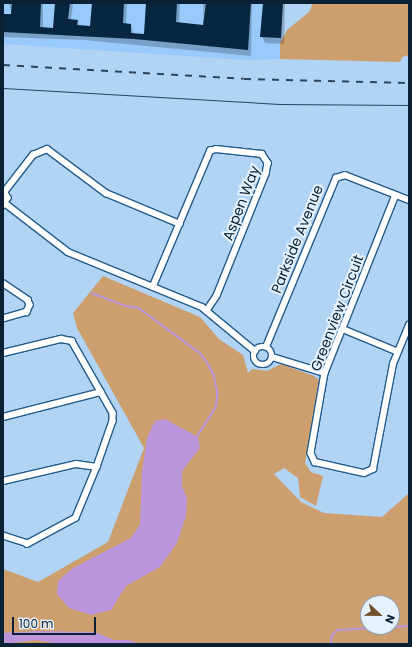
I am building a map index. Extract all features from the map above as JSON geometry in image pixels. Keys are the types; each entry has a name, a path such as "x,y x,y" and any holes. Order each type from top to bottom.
{"street":[{"path":"180,224 106,193 47,149 33,155 4,190 8,198 5,205 68,252 192,301 207,311 255,351"},
{"name":"Aspen Way","path":"153,286 210,151 216,149 258,153 267,159 266,174 217,296 207,311"},
{"name":"Parkside Avenue","path":"266,347 336,178 345,175 396,195"},
{"path":"396,195 409,200"},
{"name":"Greenview Circuit","path":"396,195 325,373 311,453 312,459 322,466 368,472 372,469 376,461 396,351 409,325"},
{"path":"3,283 28,300 30,305 27,312 3,319"},
{"path":"343,329 396,351"},
{"path":"3,353 69,339 113,413 113,421 97,467 76,518 28,544 3,536"},
{"path":"272,357 267,364 262,365 254,360 255,351 260,347 266,347 272,357 325,373"},
{"path":"3,417 101,392"},
{"path":"3,481 76,464 97,467"}],"shaded area":[{"path":"3,3 283,3 280,59 247,60 3,44"},
{"path":"313,3 409,3 409,55 402,57 400,62 280,59 280,43 287,30 309,12"},
{"path":"103,276 200,317 219,339 243,355 248,373 252,369 267,371 281,364 314,376 319,380 305,463 311,472 323,476 316,506 300,497 298,478 284,468 274,474 301,502 324,513 382,517 409,493 409,644 3,644 3,569 38,582 108,542 144,448 77,328 73,313"},
{"path":"165,419 198,437 200,448 182,471 182,487 187,498 186,516 177,543 160,567 126,586 111,610 91,615 69,608 57,594 58,581 73,568 131,538 140,524 142,472 147,438 155,421"},
{"path":"36,631 95,632 114,640 128,640 141,644 60,644 36,640 3,644 3,633"}],"building":[{"path":"12,3 41,3 40,27 53,28 55,3 70,3 68,19 78,20 77,25 90,26 92,3 124,3 123,23 131,24 131,33 144,34 146,3 177,3 176,22 203,25 206,3 251,3 248,50 134,39 3,32 3,14 11,14"},
{"path":"263,3 283,3 281,38 260,37"}],"waterway":[{"path":"92,293 126,306 139,308 200,353 207,362 214,375 218,394 216,408 197,437"},
{"path":"400,627 409,626"},
{"path":"331,644 332,635 338,630 360,629"}],"tram line":[{"path":"3,88 280,104 409,105"}],"railway":[{"path":"3,65 244,79 409,83"}]}
